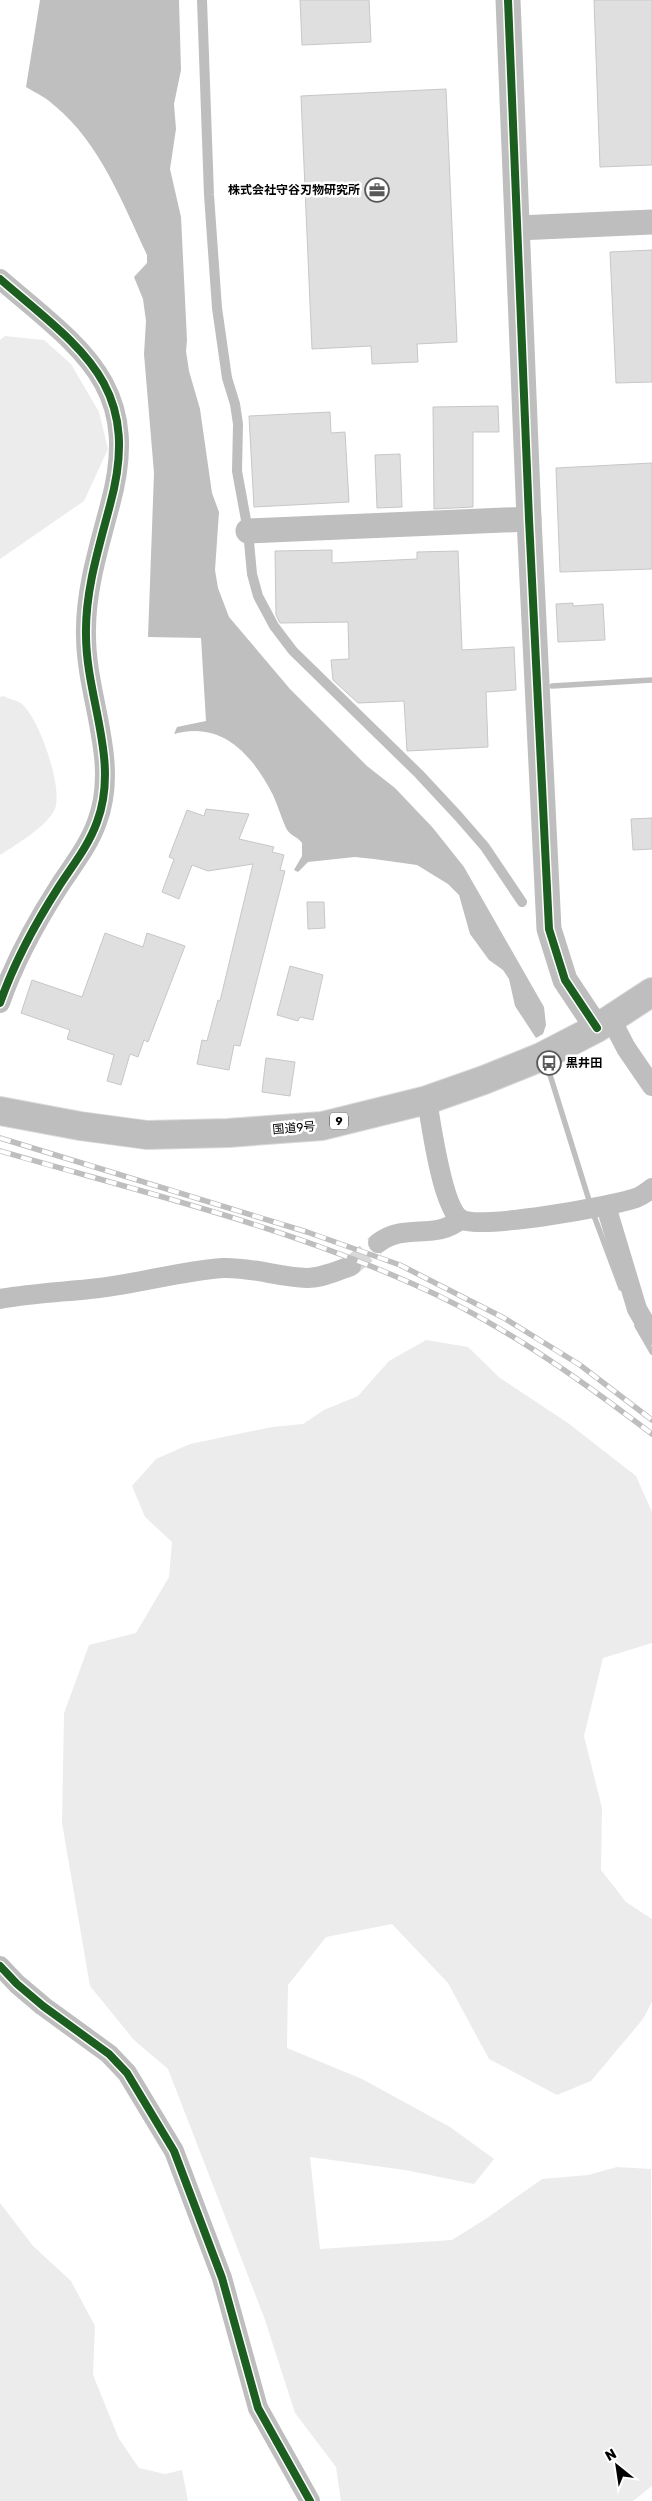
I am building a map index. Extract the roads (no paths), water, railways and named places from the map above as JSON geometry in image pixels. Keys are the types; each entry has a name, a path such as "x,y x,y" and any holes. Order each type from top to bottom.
{"highway":[{"name":"国道9号","path":"0,1111 80,1126 147,1135 228,1134 322,1126 427,1100 541,1058 604,1023 652,992"}],"street":[{"path":"508,0 529,520 549,930 565,980 626,1048 652,1086"},
{"path":"518,228 652,222"},
{"path":"0,279 68,337 93,364 115,408 120,460 117,480 94,570 86,634 87,662 104,757 103,801 92,835 57,889 20,957 0,1003"},
{"path":"248,531 529,520"},
{"path":"427,1100 444,1188 452,1210 460,1219 471,1223 532,1218 637,1198 652,1188"},
{"path":"597,1207 637,1309 652,1335"},
{"path":"378,1243 389,1235 402,1231 443,1230 460,1219"},
{"path":"0,1300 25,1294 100,1288 186,1272 224,1268 252,1269 307,1278 330,1275 351,1266"},
{"path":"0,1966 17,1984 43,2006 110,2054 127,2073 174,2151 222,2278 258,2408 310,2501"}],"lane":[{"path":"202,0 209,195 217,308 227,378 236,404 238,424 237,471 248,531 254,581 264,611 294,651 419,774 459,817 485,847 522,902"}],"waterway":[{"path":"552,686 652,680"},
{"path":"546,1062 593,1213 621,1288"},
{"path":"637,1326 652,1352"}],"tunnel":[{"path":"351,1266 378,1243"}],"railway":[{"path":"0,1138 307,1232 400,1265 504,1318 580,1365 652,1420"},
{"path":"0,1151 209,1210 312,1244 413,1284 476,1315 507,1333 595,1392 652,1434"}],"place":[{"name":"株式会社守谷刃物研究所","path":"377,190"},
{"name":"黒井田","path":"549,1063"}]}
